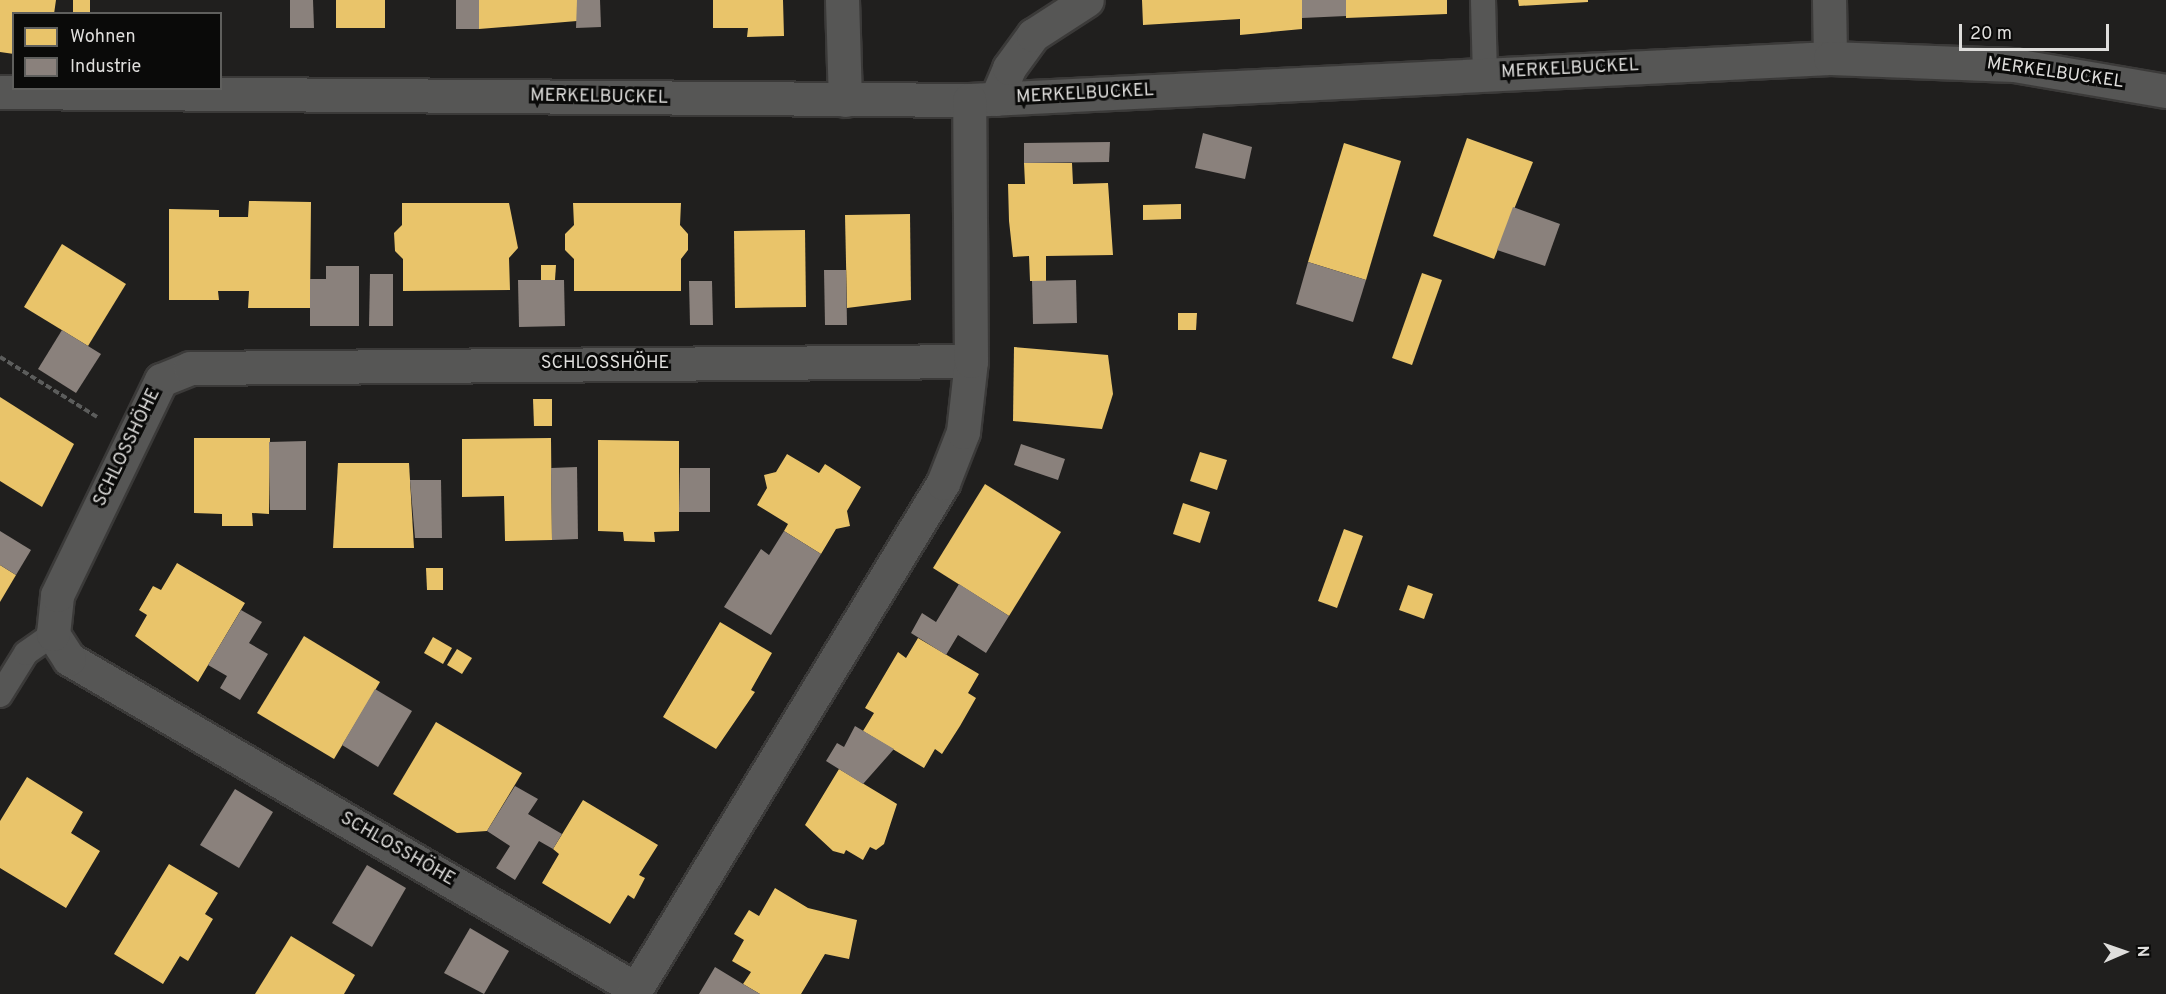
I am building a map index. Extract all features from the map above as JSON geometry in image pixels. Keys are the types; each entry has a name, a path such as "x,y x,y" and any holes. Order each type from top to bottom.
{"street":[{"path":"842,0 845,100"},
{"path":"982,100 1033,35 1087,0"},
{"path":"1829,0 1830,58"},
{"name":"MERKELBUCKEL","path":"0,92 982,100 1830,58 2014,65 2166,91"},
{"name":"SCHLOSSHÖHE","path":"971,361 190,368 161,380 131,438 57,595 53,634 69,659 634,991 943,483 963,432 971,361 982,100"}],"lane":[{"path":"1483,0 1485,74"},
{"path":"0,695 26,653 53,634"}],"path":[{"path":"0,357 131,438"}],"building: Wohnen":[{"path":"0,0 56,0 54,12 12,12 12,54 0,52"},
{"path":"73,0 90,0 90,12 73,12"},
{"path":"336,0 385,0 385,28 336,28"},
{"path":"479,0 577,0 577,21 479,29"},
{"path":"713,0 783,0 784,36 747,37 748,28 713,28"},
{"path":"1142,0 1302,0 1302,29 1240,35 1240,19 1143,25"},
{"path":"1346,0 1447,0 1447,14 1346,18"},
{"path":"1518,0 1588,0 1588,2 1519,6"},
{"path":"1467,138 1533,162 1494,259 1433,236"},
{"path":"1344,143 1401,161 1366,280 1308,262"},
{"path":"1024,163 1072,163 1073,184 1108,183 1113,255 1046,256 1046,281 1030,281 1029,256 1013,257 1009,221 1008,184 1025,184"},
{"path":"249,201 311,202 310,308 248,308 249,291 218,291 219,300 169,300 169,209 219,210 219,217 248,217"},
{"path":"402,203 509,203 518,248 509,258 510,290 403,291 403,259 395,251 394,233 402,225"},
{"path":"573,203 681,203 680,225 688,234 688,250 681,259 681,291 574,291 574,259 565,250 565,234 574,225"},
{"path":"1181,204 1181,219 1143,220 1143,205"},
{"path":"910,214 911,300 847,308 845,215"},
{"path":"805,230 806,307 735,308 734,231"},
{"path":"62,244 126,284 88,346 24,307"},
{"path":"541,265 556,265 555,280 541,280"},
{"path":"1422,273 1442,280 1412,365 1392,358"},
{"path":"1178,313 1197,313 1196,330 1178,330"},
{"path":"1014,347 1108,355 1113,394 1102,429 1013,421"},
{"path":"0,397 74,444 42,507 0,481"},
{"path":"533,399 552,399 552,426 534,426"},
{"path":"194,438 270,438 269,514 252,513 253,526 222,526 222,514 194,513"},
{"path":"551,438 552,540 505,541 504,496 462,497 462,439"},
{"path":"598,440 679,441 679,531 654,532 655,542 624,541 623,532 598,531"},
{"path":"1200,452 1227,460 1217,490 1190,481"},
{"path":"787,454 819,473 825,464 861,487 847,511 850,526 836,529 821,554 784,531 788,524 757,505 767,488 764,475 776,472"},
{"path":"338,463 409,463 414,548 333,548"},
{"path":"985,484 1061,532 1009,616 933,568"},
{"path":"1183,503 1210,512 1200,543 1173,534"},
{"path":"1344,529 1363,536 1337,608 1318,601"},
{"path":"177,563 245,603 198,682 135,636 147,615 139,610 153,586 161,590"},
{"path":"0,565 16,575 0,602"},
{"path":"426,568 443,568 443,590 427,590"},
{"path":"1408,585 1433,594 1424,619 1399,610"},
{"path":"720,622 772,653 751,690 755,692 716,749 663,717"},
{"path":"304,636 380,682 334,759 257,713"},
{"path":"433,637 452,648 443,664 424,653"},
{"path":"918,638 979,674 968,693 976,698 960,726 942,754 935,749 924,768 863,731 874,713 865,708 898,652 906,658"},
{"path":"457,649 472,658 462,674 447,665"},
{"path":"436,722 522,773 487,831 457,833 393,794"},
{"path":"839,769 897,804 884,844 876,850 870,847 863,860 846,850 844,854 833,851 805,825"},
{"path":"27,777 83,812 71,833 100,851 66,908 0,868 0,821"},
{"path":"583,800 658,845 639,875 645,878 634,899 628,895 610,924 542,883 559,854 553,849"},
{"path":"169,864 218,893 205,914 213,919 188,961 180,956 163,984 114,954"},
{"path":"775,888 808,908 857,920 849,959 825,954 801,994 760,994 743,984 751,972 732,961 744,940 734,934 749,910 759,916"},
{"path":"291,936 355,975 344,994 255,994"}],"building: Industrie":[{"path":"290,0 313,0 314,28 290,28"},
{"path":"456,0 479,0 479,29 456,29"},
{"path":"577,0 600,0 601,27 576,28"},
{"path":"1302,0 1346,0 1346,16 1302,18"},
{"path":"1203,133 1252,147 1245,179 1195,168"},
{"path":"1110,142 1109,162 1024,163 1024,143"},
{"path":"1513,207 1560,224 1545,266 1497,250"},
{"path":"1308,262 1366,280 1353,322 1296,304"},
{"path":"326,266 359,266 359,326 310,326 310,279 326,279"},
{"path":"824,270 846,270 847,325 825,325"},
{"path":"370,274 393,274 393,326 369,326"},
{"path":"518,280 564,280 565,326 519,327"},
{"path":"1076,280 1077,323 1033,324 1032,281"},
{"path":"689,281 712,281 713,325 690,325"},
{"path":"62,330 101,354 76,393 38,369"},
{"path":"306,441 306,510 270,510 269,442"},
{"path":"1021,444 1065,459 1058,480 1014,465"},
{"path":"577,467 578,539 552,540 551,468"},
{"path":"680,468 710,468 710,512 679,512"},
{"path":"410,480 441,480 442,538 415,538"},
{"path":"0,531 31,550 16,575 0,565"},
{"path":"784,531 821,554 771,635 724,607 761,549 769,555"},
{"path":"959,584 1009,616 986,653 958,635 946,655 911,633 922,613 936,622"},
{"path":"241,610 262,622 249,643 268,654 240,700 220,688 227,676 208,665"},
{"path":"375,689 412,711 378,767 342,745"},
{"path":"855,726 894,749 863,784 826,761 837,743 844,747"},
{"path":"515,786 538,799 528,814 562,834 553,849 539,841 515,880 496,868 510,846 487,831"},
{"path":"235,789 273,812 239,868 200,845"},
{"path":"367,865 406,888 372,947 332,923"},
{"path":"470,928 509,951 484,994 444,973"},
{"path":"715,967 743,984 760,994 699,994"}]}
